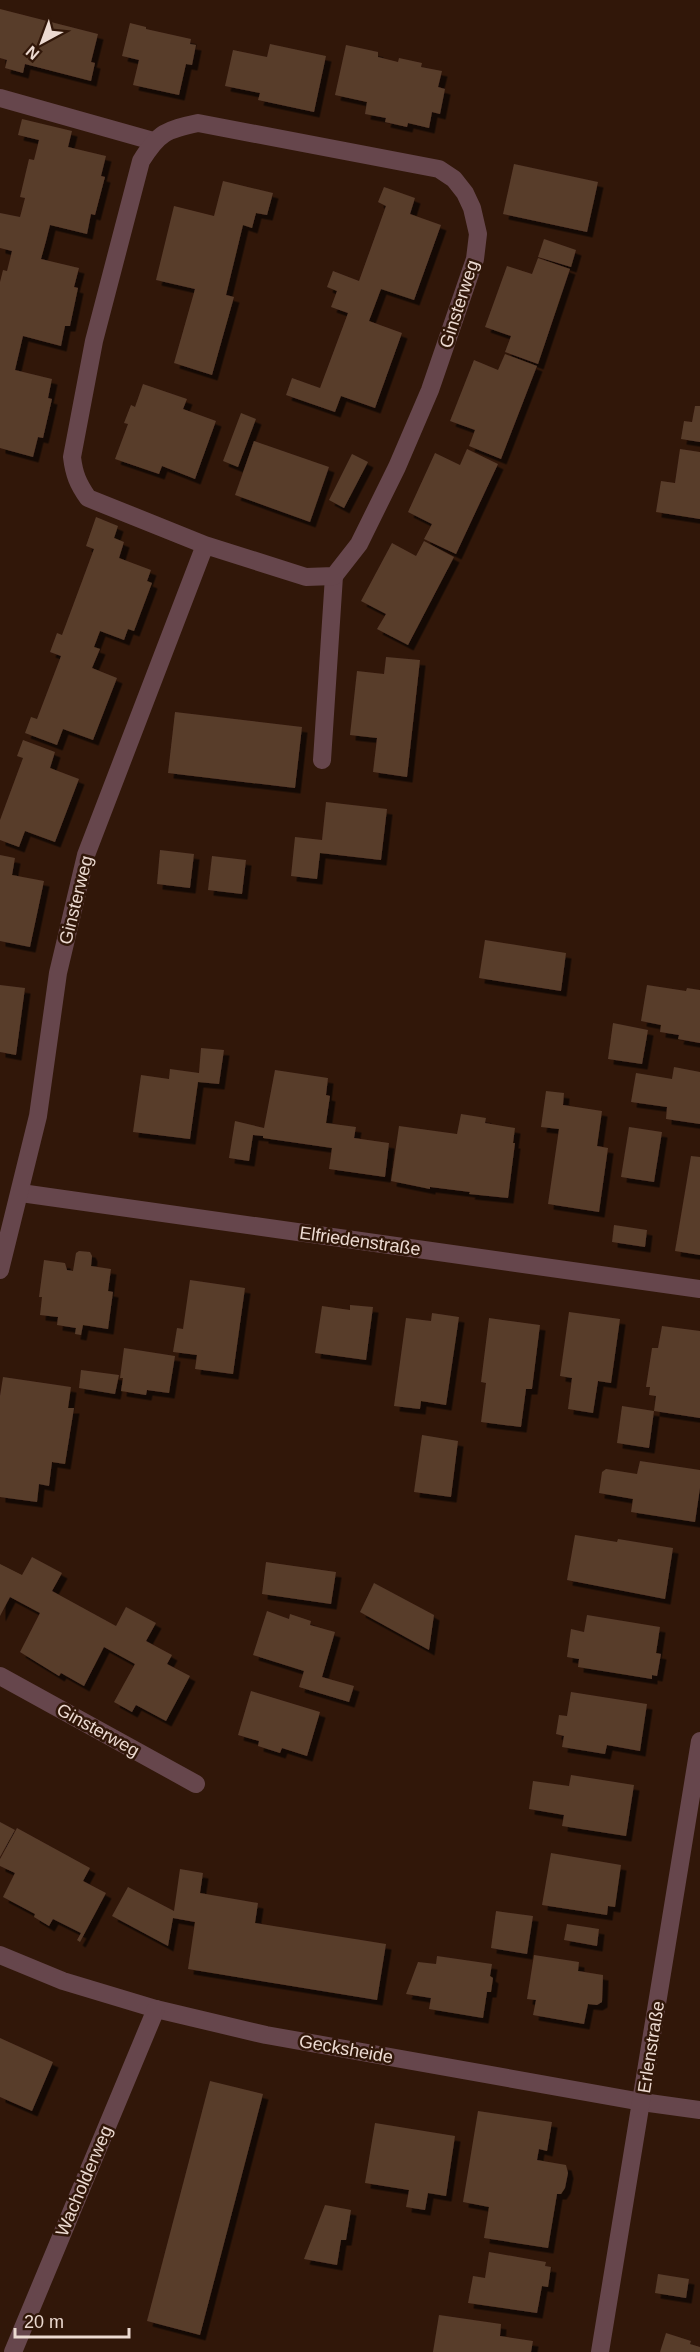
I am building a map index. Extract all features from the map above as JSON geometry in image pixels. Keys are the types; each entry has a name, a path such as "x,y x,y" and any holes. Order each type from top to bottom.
{"street":[{"path":"0,98 153,141 141,161 94,341 72,457 77,483 88,498 205,545 306,577 334,576 322,760"},
{"name":"Ginsterweg","path":"153,141 176,128 198,123 438,169 454,179 465,193 472,208 478,234 475,259 430,390 397,467 359,544 334,576"},
{"name":"Ginsterweg","path":"0,1269 21,1193 38,1116 58,973 86,855 205,545"},
{"name":"Elfriedenstraße","path":"21,1193 700,1289"},
{"name":"Ginsterweg","path":"0,1676 196,1784"},
{"name":"Erlenstraße","path":"600,2352 700,1741"},
{"name":"Gecksheide","path":"0,1955 63,1981 156,2009 266,2035 642,2102 700,2110"},
{"name":"Wacholderweg","path":"13,2352 156,2009"}],"building":[{"path":"0,9 98,34 91,62 95,63 91,81 25,64 23,73 5,68 7,60 0,58"},
{"path":"130,23 191,39 190,44 196,45 192,65 186,64 179,95 133,85 139,60 122,56"},
{"path":"270,44 326,56 314,112 258,100 260,93 225,86 233,50 267,57"},
{"path":"346,45 378,52 378,57 398,62 399,58 422,63 421,67 442,71 438,87 445,89 440,114 432,112 429,128 408,123 407,127 385,122 386,118 365,114 367,102 335,95"},
{"path":"22,119 72,131 68,147 106,156 101,176 105,177 95,215 91,214 87,234 50,225 41,259 79,268 74,287 78,288 70,326 65,326 61,346 23,336 15,370 52,379 48,398 52,399 43,438 38,437 33,457 0,448 0,282 3,270 7,271 12,251 0,248 0,213 20,217 25,198 20,197 29,159 34,160 39,140 18,135"},
{"path":"514,164 598,182 587,232 503,214"},
{"path":"223,181 273,193 267,215 256,213 252,228 243,225 226,295 234,297 212,375 174,363 195,289 156,280 174,206 214,216"},
{"path":"384,187 415,198 410,214 441,225 414,300 381,289 369,321 402,333 375,408 341,396 335,412 286,395 292,378 320,388 348,313 331,307 337,291 327,287 333,271 359,281 386,206 378,202"},
{"path":"544,239 576,250 571,267 538,257"},
{"path":"538,258 570,269 538,364 505,352 511,336 485,327 507,266 532,274"},
{"path":"505,354 537,366 501,459 469,446 475,430 450,421 474,360 498,370"},
{"path":"143,384 187,399 183,409 216,421 195,479 162,466 159,474 115,459 128,424 124,423 131,405 135,407"},
{"path":"695,406 700,406 700,442 681,439 684,421 692,422"},
{"path":"241,413 256,419 238,467 223,461"},
{"path":"254,441 329,467 310,522 235,495"},
{"path":"467,449 498,464 456,554 424,539 432,524 408,512 435,453 460,465"},
{"path":"680,449 700,452 700,519 656,512 661,481 675,483"},
{"path":"352,454 368,462 344,508 329,500"},
{"path":"96,517 118,526 114,538 124,542 119,558 151,570 147,581 152,583 134,631 128,629 124,640 100,631 94,647 100,649 92,668 117,678 93,740 63,729 57,745 25,733 31,717 37,719 61,656 50,652 57,633 62,635 94,549 86,546"},
{"path":"424,541 454,557 408,645 377,629 386,614 361,601 392,543 416,556"},
{"path":"386,657 420,660 407,777 373,772 377,738 350,735 357,671 384,674"},
{"path":"175,712 302,727 295,788 168,773"},
{"path":"23,740 55,752 50,768 79,779 55,842 25,831 19,847 0,840 0,820 23,758 17,756"},
{"path":"326,802 387,809 381,860 320,853 317,879 291,876 295,837 322,840"},
{"path":"160,850 194,854 190,888 157,884"},
{"path":"0,855 15,858 12,875 44,881 30,947 0,941"},
{"path":"212,856 246,860 242,894 208,890"},
{"path":"485,940 566,953 561,991 479,978"},
{"path":"0,985 25,988 16,1055 0,1052"},
{"path":"647,985 686,991 687,988 700,990 700,1043 678,1039 679,1035 660,1032 661,1025 641,1021"},
{"path":"613,1023 648,1030 642,1064 608,1059"},
{"path":"201,1048 224,1050 219,1084 198,1082 190,1139 133,1132 141,1075 169,1079 170,1069 199,1073"},
{"path":"674,1067 700,1072 700,1124 666,1119 667,1107 631,1102 636,1073 672,1079"},
{"path":"275,1070 328,1078 326,1095 330,1096 326,1123 356,1127 354,1138 389,1143 385,1177 329,1169 332,1148 263,1138 263,1136 253,1135 249,1161 229,1158 235,1121 264,1128"},
{"path":"546,1091 564,1093 563,1105 602,1111 597,1146 608,1148 599,1212 548,1204 559,1129 541,1127"},
{"path":"461,1114 486,1118 485,1123 515,1128 508,1198 430,1187 430,1189 391,1181 399,1126 457,1134"},
{"path":"629,1127 662,1132 654,1182 621,1177"},
{"path":"691,1156 700,1157 700,1255 675,1251"},
{"path":"614,1225 647,1230 645,1247 612,1242"},
{"path":"90,1252 91,1266 111,1269 108,1291 113,1292 108,1329 83,1325 81,1335 75,1334 76,1328 57,1325 58,1317 40,1315 42,1297 39,1297 44,1260 65,1263 67,1270 73,1271 76,1253"},
{"path":"190,1280 245,1288 233,1374 195,1369 197,1355 173,1352 177,1328 183,1329"},
{"path":"350,1305 373,1307 366,1360 315,1353 322,1306 350,1310"},
{"path":"569,1312 620,1319 611,1383 598,1381 593,1413 568,1409 572,1378 560,1376"},
{"path":"432,1313 459,1317 446,1405 421,1401 420,1409 394,1406 406,1318 431,1321"},
{"path":"489,1318 540,1325 532,1389 526,1389 521,1427 481,1422 486,1383 481,1382"},
{"path":"662,1326 700,1331 700,1418 654,1411 656,1396 649,1395 650,1387 646,1387 652,1348 658,1348"},
{"path":"124,1348 175,1356 169,1393 147,1390 146,1395 121,1391 123,1378 120,1378"},
{"path":"81,1370 119,1375 115,1394 79,1388"},
{"path":"3,1377 71,1387 68,1408 74,1408 65,1464 52,1462 49,1486 39,1484 37,1502 0,1497 0,1396"},
{"path":"622,1406 654,1411 649,1448 617,1443"},
{"path":"422,1435 458,1441 451,1497 414,1492"},
{"path":"640,1461 700,1470 695,1522 631,1512 633,1499 599,1493 602,1472 606,1469 637,1474"},
{"path":"575,1535 673,1548 665,1599 567,1580"},
{"path":"32,1557 62,1573 52,1591 116,1626 126,1607 156,1623 146,1641 172,1655 167,1664 190,1676 166,1721 136,1705 132,1712 114,1702 135,1664 104,1647 84,1686 61,1673 59,1676 20,1652 40,1613 10,1597 0,1616 0,1564 22,1575"},
{"path":"266,1562 336,1572 331,1604 262,1594"},
{"path":"374,1583 434,1615 429,1650 360,1612"},
{"path":"267,1611 289,1619 290,1614 311,1621 310,1625 335,1632 322,1677 354,1686 349,1702 299,1687 304,1671 253,1655"},
{"path":"587,1615 660,1627 656,1653 661,1654 657,1676 652,1675 652,1679 578,1667 579,1659 567,1657 571,1629 584,1632"},
{"path":"251,1691 320,1712 307,1756 282,1748 280,1753 258,1746 259,1741 238,1735"},
{"path":"571,1692 647,1704 640,1751 607,1745 605,1754 562,1747 564,1736 556,1734 559,1715 567,1716"},
{"path":"571,1775 634,1785 626,1836 562,1826 564,1815 529,1809 533,1781 569,1786"},
{"path":"0,1822 15,1830 0,1857"},
{"path":"17,1828 90,1868 83,1881 106,1893 80,1942 77,1940 81,1933 53,1919 49,1926 34,1917 35,1914 3,1897 15,1873 0,1866 0,1859"},
{"path":"551,1853 621,1865 615,1907 608,1906 607,1915 542,1905"},
{"path":"180,1869 203,1873 200,1893 258,1903 255,1923 386,1944 377,2000 188,1969 195,1922 173,1918 168,1946 112,1916 128,1887 174,1911"},
{"path":"496,1911 533,1916 527,1954 491,1948"},
{"path":"567,1924 599,1929 597,1946 564,1940"},
{"path":"534,1955 579,1962 578,1971 603,1975 602,2002 597,2005 588,2004 584,2024 533,2015 536,2000 527,1999"},
{"path":"437,1956 492,1964 491,1992 487,1992 483,2018 429,2009 431,1998 406,1994 418,1962 436,1964"},
{"path":"0,2038 53,2062 32,2111 0,2097"},
{"path":"210,2081 263,2094 200,2335 147,2321"},
{"path":"478,2111 552,2122 547,2151 539,2149 537,2160 566,2165 568,2173 565,2188 561,2194 557,2194 548,2248 484,2238 489,2207 463,2202"},
{"path":"375,2123 455,2136 446,2196 428,2193 425,2210 406,2207 409,2190 365,2183"},
{"path":"325,2205 351,2210 346,2240 341,2240 337,2265 304,2259"},
{"path":"489,2252 546,2262 545,2266 551,2267 548,2287 542,2286 537,2313 468,2303 473,2276 485,2278"},
{"path":"658,2274 689,2279 686,2298 655,2293"},
{"path":"439,2315 501,2324 500,2336 533,2341 531,2352 433,2352"},
{"path":"666,2333 691,2341 690,2344 700,2347 700,2352 660,2352"}]}
